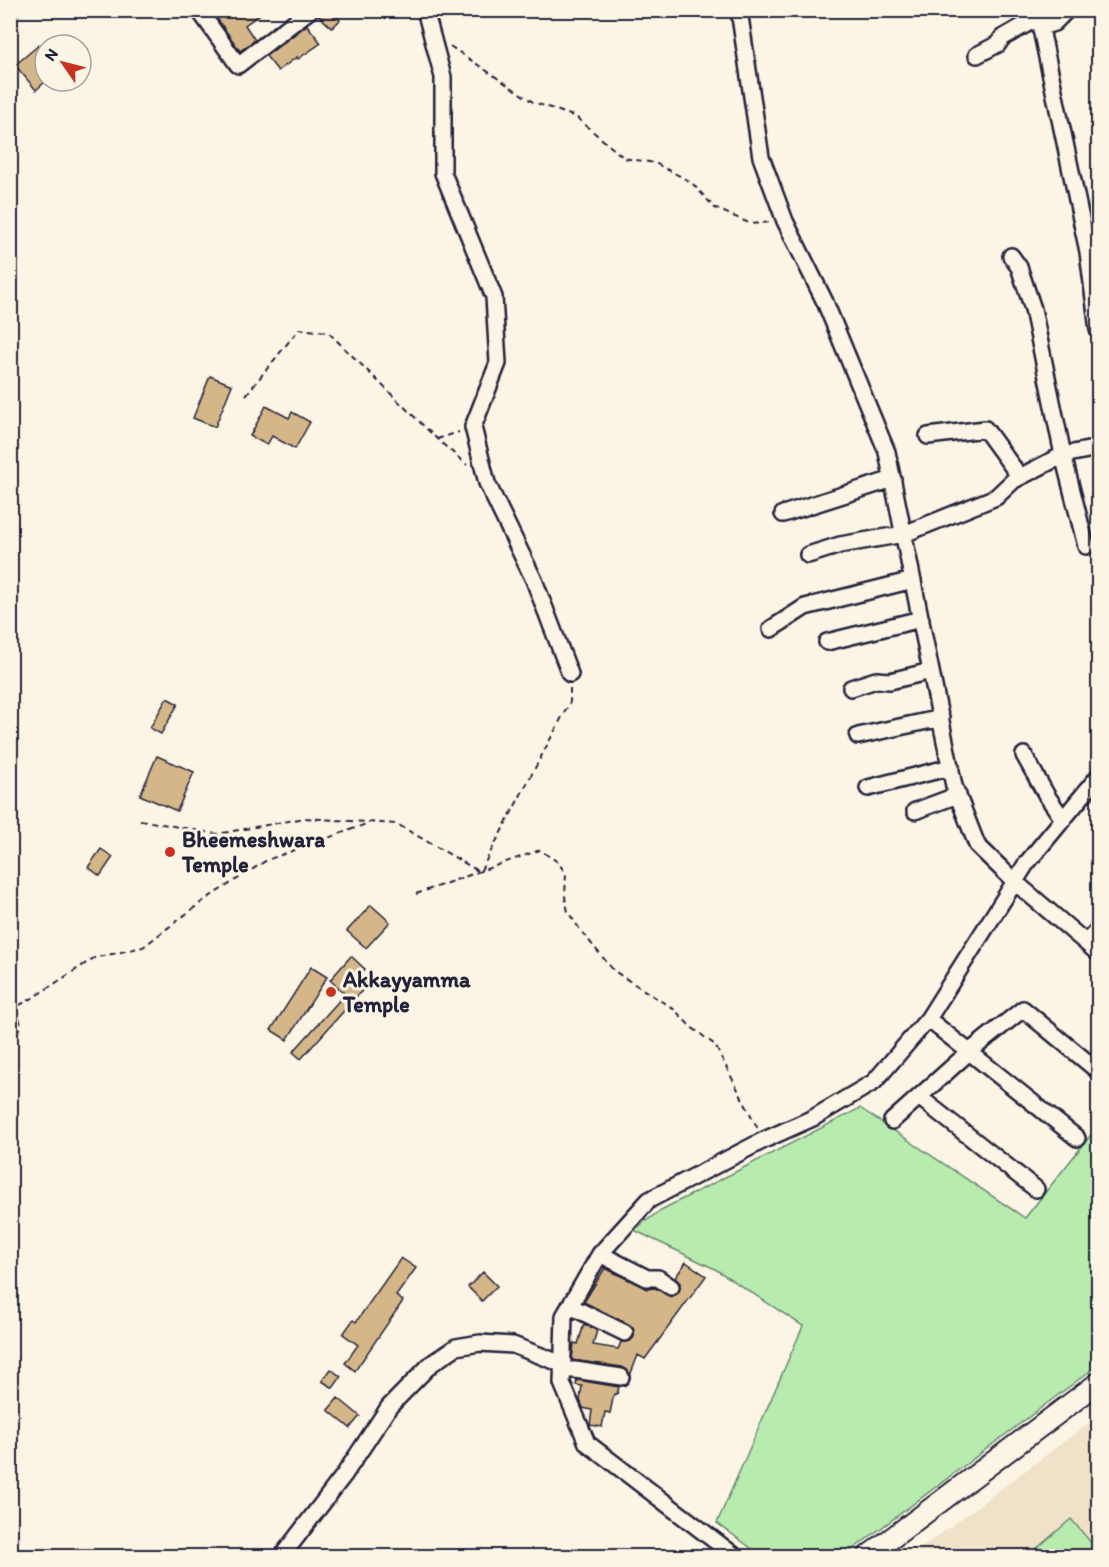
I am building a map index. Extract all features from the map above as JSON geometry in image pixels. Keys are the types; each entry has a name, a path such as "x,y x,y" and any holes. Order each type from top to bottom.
{"main road":[{"path":"868,1557 1098,1383"}],"street":[{"path":"199,10 238,65 310,10"},
{"path":"425,10 443,77 443,173 494,297 498,363 473,427 487,483 534,580 570,674"},
{"path":"739,10 761,157 785,221 825,302 887,452 951,767 958,795 977,845 1015,882 1098,953"},
{"path":"977,55 1039,18 1053,23 1067,10"},
{"path":"1039,18 1092,239 1098,330"},
{"path":"1011,256 1019,267 1033,309 1063,455 1086,546"},
{"path":"928,436 985,429 1020,477"},
{"path":"808,555 840,544 904,534 996,497 1014,480 1063,455 1098,448"},
{"path":"783,514 893,479"},
{"path":"771,629 805,607 913,580"},
{"path":"827,642 921,619"},
{"path":"851,688 876,680 890,681 931,671"},
{"path":"858,736 940,718"},
{"path":"1024,755 1047,796 1064,819"},
{"path":"868,788 951,767"},
{"path":"735,1557 587,1443 562,1383 564,1316 600,1254 649,1200 764,1140 813,1118 874,1082 928,1019 1026,864 1098,777"},
{"path":"915,811 958,795"},
{"path":"1086,942 1098,930"},
{"path":"892,1121 969,1052 1023,1009 1098,1071"},
{"path":"928,1019 1077,1137"},
{"path":"919,1097 1036,1189"},
{"path":"600,1254 647,1278 658,1278 671,1287"},
{"path":"570,1306 625,1333"},
{"path":"282,1557 344,1475 389,1407 430,1364 456,1347 480,1343 513,1345 562,1367 621,1377"}],"path":[{"path":"431,33 533,102 576,117 624,158 655,163 691,182 716,208 751,224 785,221"},
{"path":"246,395 299,329 328,332 437,439 487,483"},
{"path":"437,439 473,427"},
{"path":"480,872 570,702 570,674"},
{"path":"140,820 218,834 305,818 397,824 480,872"},
{"path":"15,1007 94,958 143,946 203,901 267,860 372,822"},
{"path":"416,894 540,850 558,862 566,874 565,897 568,912 581,931 614,971 675,1010 690,1026 715,1045 764,1140"},
{"path":"10,1003 15,1007 21,1025 11,1044 13,1070 10,1072"}],"shaded area":[{"path":"1098,1416 1098,1556 911,1556"}],"green space":[{"path":"860,1108 1025,1218 1098,1126 1098,1365 844,1556 762,1556 717,1523 803,1326 715,1269 634,1230 661,1210"},
{"path":"1071,1519 1098,1551 1098,1556 1028,1556"}],"building":[{"path":"211,10 266,10 245,25 255,40 240,51"},
{"path":"320,10 330,10 340,20 332,28 318,15"},
{"path":"307,25 321,43 278,71 266,56"},
{"path":"33,50 33,86 15,65"},
{"path":"210,376 232,385 215,427 193,418"},
{"path":"266,406 289,418 292,412 310,422 295,449 272,436 267,445 250,436"},
{"path":"167,698 178,704 161,734 150,728"},
{"path":"157,756 194,772 177,811 140,795"},
{"path":"101,849 113,857 100,876 88,867"},
{"path":"371,905 390,922 366,948 347,931"},
{"path":"351,956 365,969 358,977 367,985 301,1059 293,1052 345,994 330,980"},
{"path":"311,967 327,977 287,1040 271,1030"},
{"path":"401,1258 416,1268 396,1296 403,1301 355,1371 345,1363 358,1345 343,1334 353,1320 356,1322"},
{"path":"686,1262 706,1276 645,1359 638,1355 630,1376 622,1367 572,1360 574,1343 578,1344 584,1324 597,1330 593,1345 618,1349 621,1342 630,1341 634,1337 633,1328 630,1325 584,1302 605,1268 647,1289 655,1288 671,1297 679,1292 680,1283 675,1278"},
{"path":"483,1272 497,1286 482,1301 468,1287"},
{"path":"331,1369 341,1377 333,1388 322,1381"},
{"path":"577,1380 619,1387 617,1394 614,1394 610,1413 605,1412 602,1427 590,1425 592,1410 583,1408 580,1400 582,1386 576,1385"},
{"path":"338,1398 360,1416 350,1428 328,1410"}],"place":[{"name":"Bheemeshwara Temple","path":"170,852"},
{"name":"Akkayyamma Temple","path":"331,992"}]}
